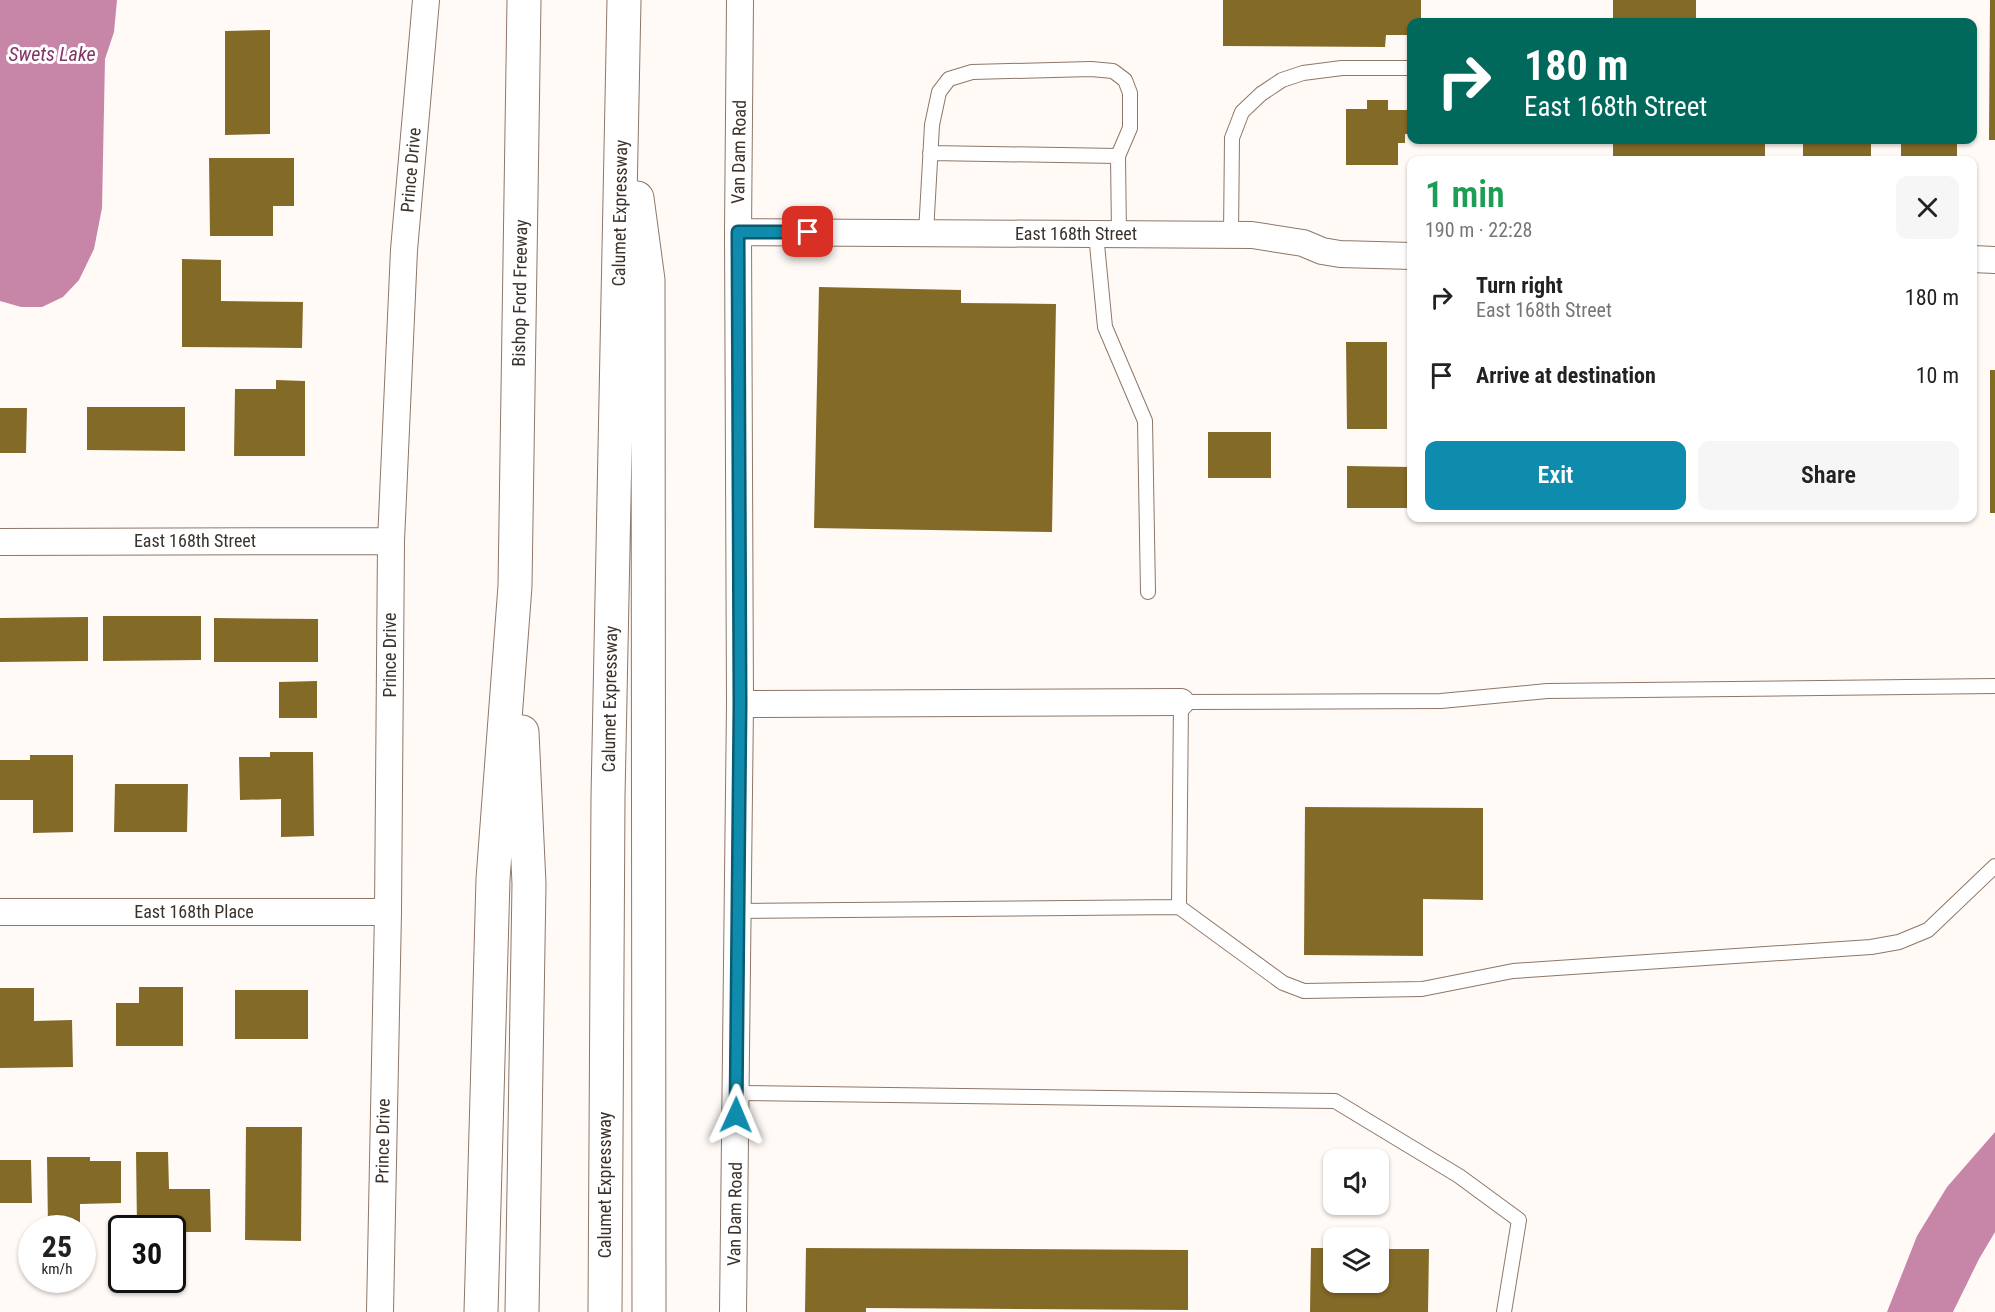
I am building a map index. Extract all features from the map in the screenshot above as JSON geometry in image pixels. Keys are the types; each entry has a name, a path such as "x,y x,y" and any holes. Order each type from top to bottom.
{"highway":[{"name":"Bishop Ford Freeway","path":"515,586 524,0"},
{"path":"624,0 623,86 648,280 649,1312"},
{"name":"Calumet Expressway","path":"605,1312 608,797 623,86"},
{"path":"481,1312 493,879 515,586"},
{"path":"515,586 529,884 522,1312"}],"street":[{"name":"Prince Drive","path":"380,1312 388,912 391,541 404,250 426,0"},
{"name":"Van Dam Road","path":"733,1312 740,704 738,232 740,0"},
{"name":"East 168th Street","path":"738,232 1231,234 1278,238 1340,254 1407,256"},
{"path":"1977,260 1995,260"},
{"name":"East 168th Street","path":"0,542 391,541"},
{"path":"740,704 1181,702"},
{"name":"East 168th Place","path":"0,912 388,912"}],"lane":[{"path":"1231,234 1232,138 1242,112 1261,94 1282,81 1303,73 1342,68 1407,68"},
{"path":"926,233 934,107 939,92 949,79 972,72 1091,69 1113,71 1125,80 1130,93 1130,128 1118,156 1107,234 1105,327 1145,421 1148,592"},
{"path":"930,153 1118,156"},
{"path":"1179,907 1181,702 1441,701 1547,691 1995,686"},
{"path":"738,911 1179,907 1283,983 1304,991 1422,989 1514,971 1871,947 1899,942 1928,930 1995,866"},
{"path":"737,1093 1335,1101 1459,1176 1519,1220 1504,1312"}],"water":[{"name":"Swets Lake","path":"0,0 117,0 114,32 105,59 102,208 94,249 79,280 63,297 42,307 21,307 0,301"},
{"path":"1995,1132 1995,1232 1953,1312 1887,1312 1917,1236 1947,1187"}],"building":[{"path":"1223,0 1421,0 1421,18 1407,18 1407,35 1386,35 1385,47 1223,46"},
{"path":"1613,0 1696,0 1696,18 1613,18"},
{"path":"1990,0 1995,0 1995,140 1989,140"},
{"path":"270,30 270,134 225,135 225,31"},
{"path":"1367,100 1388,100 1388,110 1407,110 1407,134 1405,134 1405,143 1398,143 1398,165 1346,165 1346,109 1367,109"},
{"path":"1613,144 1765,144 1765,156 1613,156"},
{"path":"1803,144 1871,144 1871,156 1803,156"},
{"path":"1901,144 1957,144 1957,156 1901,156"},
{"path":"209,158 294,158 294,206 273,206 273,236 210,236"},
{"path":"182,259 221,260 221,301 303,302 302,348 182,347"},
{"path":"819,287 961,290 961,303 1056,304 1052,532 814,528"},
{"path":"1346,342 1387,342 1387,429 1347,429"},
{"path":"1990,370 1995,370 1995,513 1990,513"},
{"path":"276,380 305,381 305,456 234,456 235,389 276,389"},
{"path":"87,407 185,407 185,451 87,450"},
{"path":"0,408 27,408 26,453 0,453"},
{"path":"1208,432 1271,432 1271,478 1208,478"},
{"path":"1347,466 1407,467 1407,508 1347,508"},
{"path":"103,616 201,616 201,660 103,661"},
{"path":"88,617 88,661 0,662 0,618"},
{"path":"214,618 318,619 318,662 214,662"},
{"path":"317,681 317,718 279,718 279,682"},
{"path":"270,752 313,752 314,836 281,837 281,799 240,800 239,757 270,757"},
{"path":"30,755 73,755 73,832 33,833 33,800 0,800 0,760 30,760"},
{"path":"115,784 188,784 187,832 114,832"},
{"path":"1305,807 1483,808 1483,900 1423,899 1423,956 1304,955"},
{"path":"139,987 183,987 183,1046 116,1046 116,1003 139,1003"},
{"path":"0,988 34,988 34,1021 72,1020 73,1067 0,1068"},
{"path":"235,990 308,990 308,1039 235,1039"},
{"path":"246,1127 302,1127 301,1241 245,1240"},
{"path":"136,1152 168,1152 169,1189 210,1189 211,1232 186,1232 186,1215 137,1215"},
{"path":"47,1157 90,1157 90,1161 121,1161 121,1203 80,1204 80,1215 48,1215"},
{"path":"0,1160 31,1160 32,1203 0,1203"},
{"path":"806,1248 1188,1250 1188,1310 866,1308 866,1312 805,1312"},
{"path":"1311,1248 1323,1248 1323,1293 1389,1293 1389,1249 1429,1249 1428,1312 1310,1312"}],"route":[{"path":"736,1115 740,704 738,232 808,232"}]}
